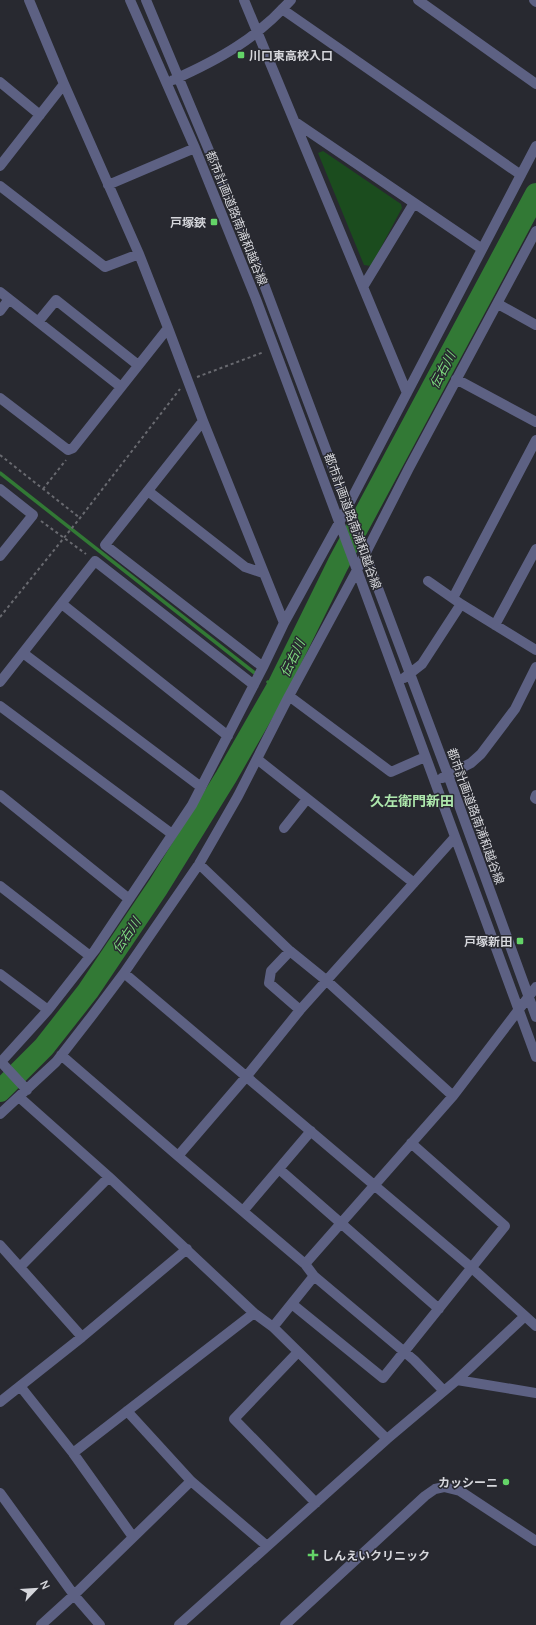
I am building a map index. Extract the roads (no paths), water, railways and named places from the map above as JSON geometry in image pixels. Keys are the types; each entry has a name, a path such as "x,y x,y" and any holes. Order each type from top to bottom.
{"street":[{"path":"29,0 64,84 139,254 203,421 284,623"},
{"name":"都市計画道路南浦和越谷線","path":"130,0 195,148 275,348 536,1057"},
{"name":"都市計画道路南浦和越谷線","path":"146,0 256,263 409,675 448,775 536,1017"},
{"path":"244,0 407,393"},
{"path":"167,83 222,56 258,32 291,0"},
{"path":"418,0 536,84"},
{"path":"282,9 521,175"},
{"path":"0,82 40,115"},
{"path":"0,166 64,84"},
{"path":"295,122 482,249"},
{"path":"27,1090 0,1063 48,1010 90,956 192,805 284,623 339,523 536,146"},
{"path":"108,185 195,148"},
{"path":"0,186 105,267 139,254"},
{"path":"363,287 414,203"},
{"path":"0,1114 27,1090 61,1055 124,974 199,864 238,796 363,551 456,379 533,243 536,231"},
{"path":"0,292 121,387"},
{"path":"0,311 9,299"},
{"path":"38,322 56,300 138,365"},
{"path":"498,304 536,325"},
{"path":"0,398 68,450 74,448 168,328"},
{"path":"456,379 536,422"},
{"path":"203,421 106,545 263,667"},
{"path":"398,682 422,664 457,601 536,440"},
{"path":"0,489 33,515 0,556"},
{"path":"148,491 245,567 263,573"},
{"path":"495,625 536,549"},
{"path":"0,682 95,561 254,684"},
{"path":"428,582 536,650"},
{"path":"62,604 228,736"},
{"path":"24,653 201,787"},
{"path":"434,782 471,763 481,754 515,709 536,667"},
{"path":"289,696 390,772 425,757"},
{"path":"0,706 172,834"},
{"path":"257,759 414,883"},
{"path":"0,795 129,899"},
{"path":"536,795 534,798 536,799"},
{"path":"284,828 307,799"},
{"path":"178,1156 246,1077 300,1010 455,837"},
{"path":"199,864 290,951 327,981 453,1096"},
{"path":"0,886 90,956"},
{"path":"290,951 271,971 269,983 300,1010"},
{"path":"0,974 48,1010"},
{"path":"124,974 374,1184 472,1268 536,1326"},
{"path":"305,1264 453,1096 536,987"},
{"path":"61,1055 305,1264 314,1276 404,1351 444,1391"},
{"path":"19,1097 109,1177 254,1313 273,1327 387,1439"},
{"path":"243,1211 311,1131"},
{"path":"292,1304 383,1378 505,1226 411,1143"},
{"path":"279,1169 439,1309"},
{"path":"20,1267 109,1177"},
{"path":"0,1402 82,1337 187,1249"},
{"path":"2,1250 20,1267 82,1337"},
{"path":"273,1327 314,1276"},
{"path":"73,1452 254,1313"},
{"path":"179,1625 387,1439 457,1380 525,1316"},
{"path":"298,1352 234,1419 316,1503"},
{"path":"457,1380 536,1393"},
{"path":"20,1386 73,1452 133,1537"},
{"path":"128,1411 191,1481 267,1546"},
{"path":"41,1625 74,1595 191,1481"},
{"path":"286,1625 425,1496 435,1489 444,1487 460,1490 536,1541"},
{"path":"0,1493 74,1595 100,1625"}],"waterway":[{"name":"伝右川","path":"0,1091 44,1047 88,991 158,887 226,777 277,688 338,564 536,194"},
{"path":"0,473 256,674"},
{"path":"268,682 277,688"}],"place":[{"name":"川口東高校入口","path":"241,55"},
{"name":"戸塚鋏","path":"214,222"},
{"name":"戸塚新田","path":"520,941"},
{"name":"カッシーニ","path":"506,1482"},
{"name":"しんえいクリニック","path":"313,1555"}],"district":[{"name":"久左衛門新田","path":"412,800"}]}
